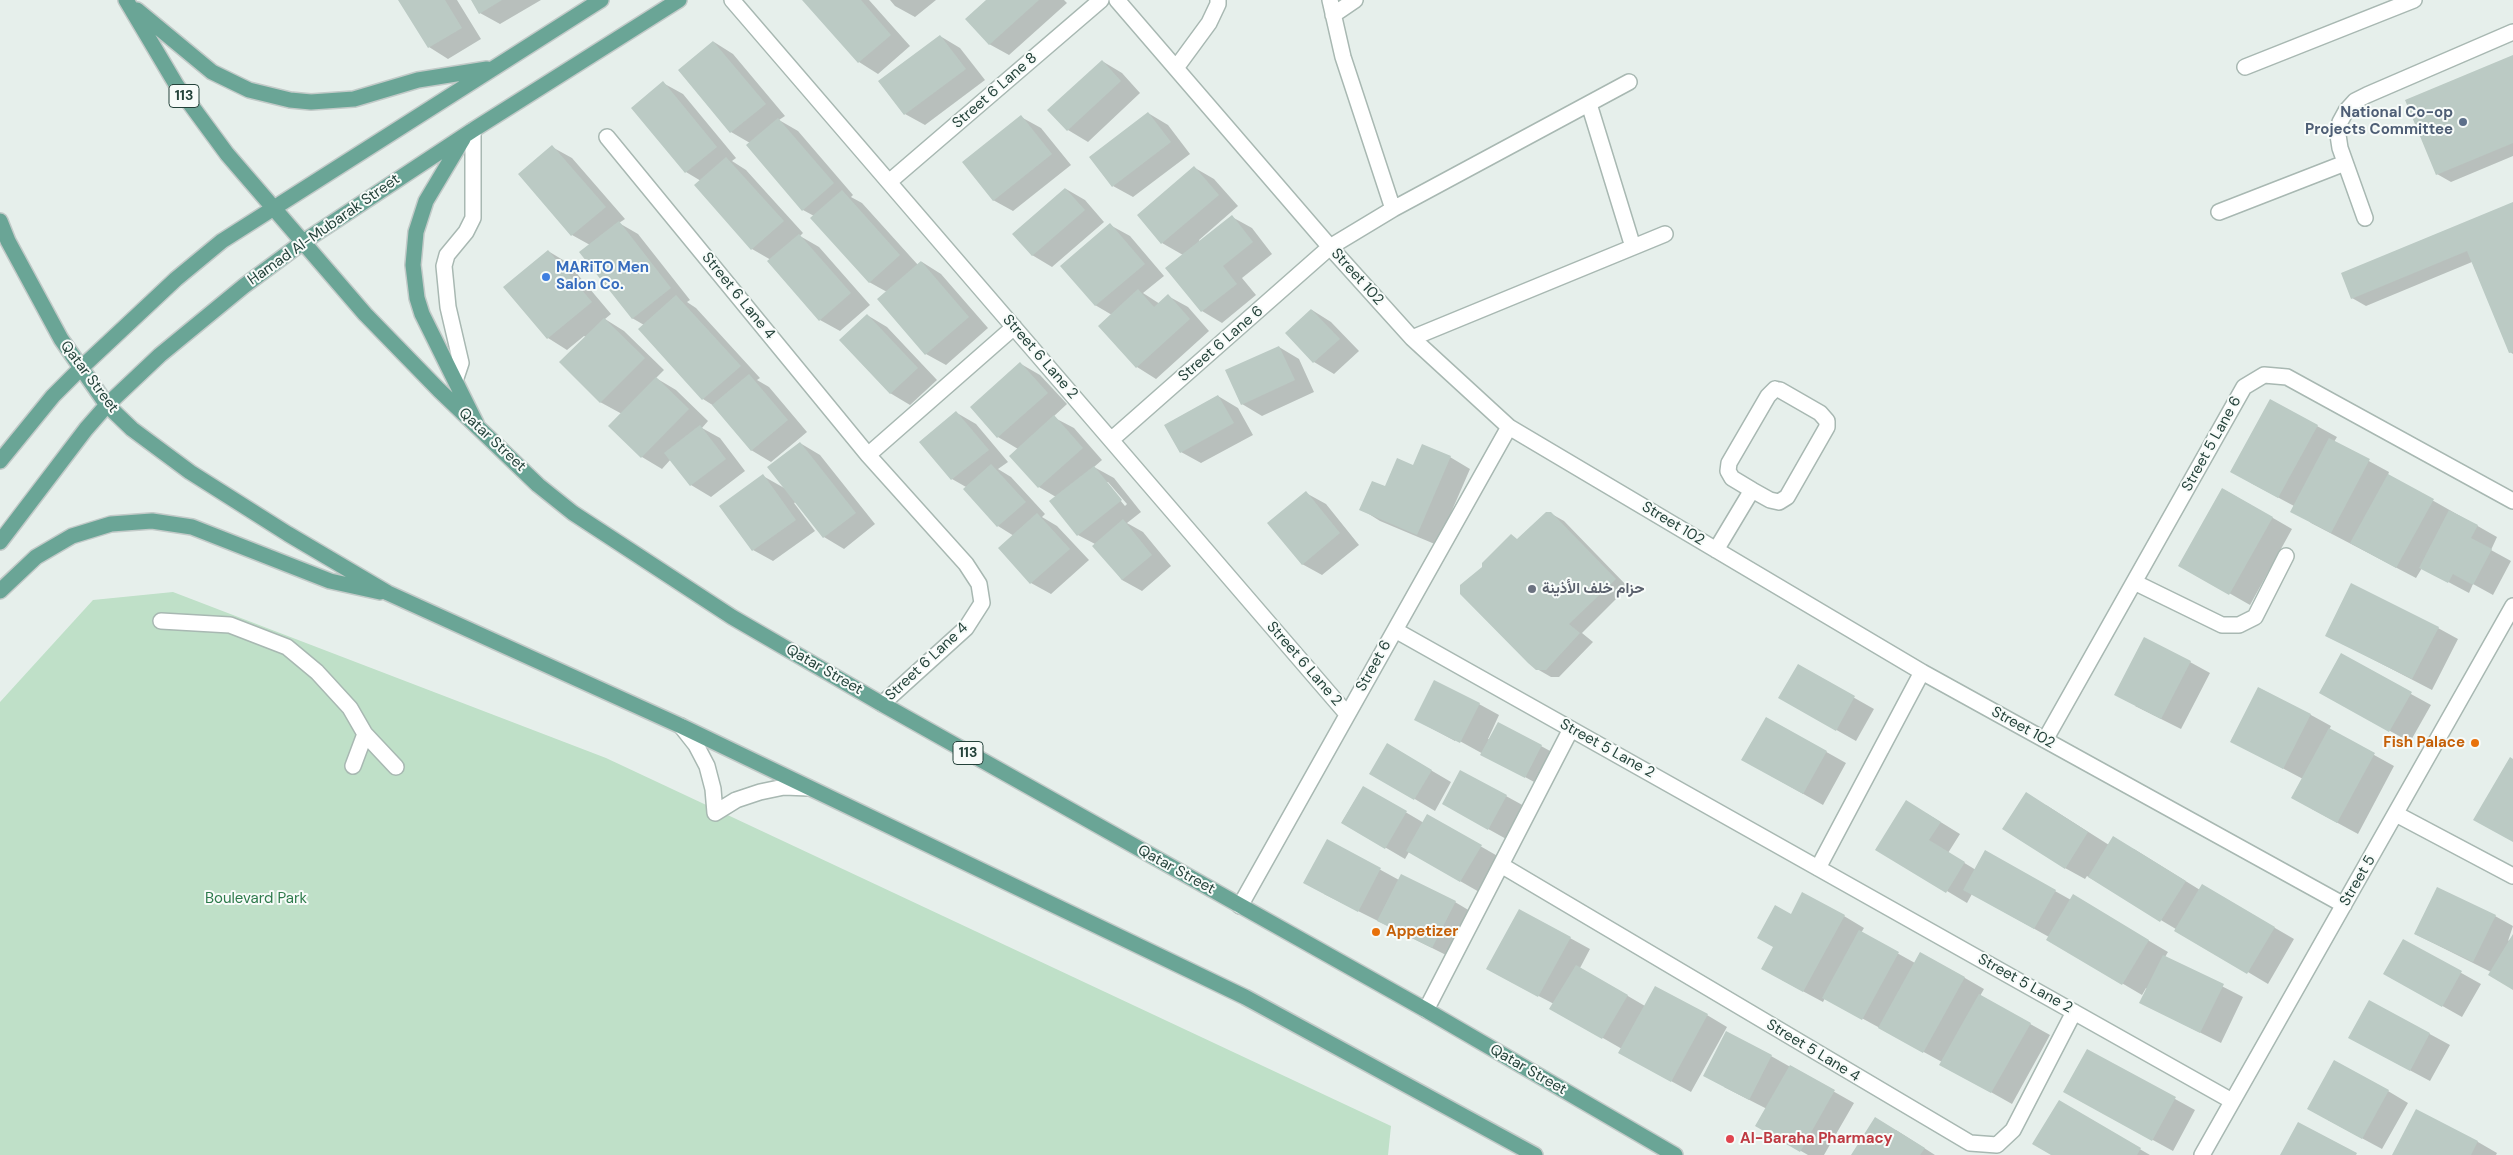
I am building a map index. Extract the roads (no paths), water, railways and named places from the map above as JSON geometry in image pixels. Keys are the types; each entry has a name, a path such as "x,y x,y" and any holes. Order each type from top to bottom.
{"main road":[{"path":"0,461 53,396 81,368 176,279 222,241 601,0"},
{"name":"Hamad Al-Mubarak Street","path":"0,542 86,429 107,405 160,355 244,286 303,242 470,132 679,0"},
{"path":"127,2 212,72 249,90 290,100 311,102 354,99 434,76 491,69"},
{"name":"Qatar Street","path":"127,2 177,86 227,154 365,314 538,485 573,513 636,556 732,617 882,704 1426,1010 1675,1155"},
{"path":"470,132 426,201 418,224 413,248 413,265 417,298 429,329 456,378 479,428"},
{"name":"Qatar Street","path":"0,221 8,241 61,340 107,405 132,428 190,472 388,593 681,726 1245,997 1535,1155"},
{"path":"0,591 36,557 72,536 111,524 152,521 192,527 330,581 388,593"}],"street":[{"name":"Street 6 Lane 2","path":"732,0 1347,714"},
{"name":"Street 6 Lane 8","path":"889,182 1101,0"},
{"name":"Street 102","path":"1117,0 1330,247 1412,338 1509,426 1922,672 2344,905"},
{"path":"1176,68 1209,24 1218,0"},
{"path":"1355,0 1331,7 1344,57 1393,209"},
{"path":"2245,67 2414,0"},
{"path":"2365,218 2345,163 2338,135 2343,116 2355,102 2513,32"},
{"name":"Street 6 Lane 6","path":"1111,440 1330,247 1393,209 1629,82"},
{"path":"1589,104 1633,247"},
{"path":"456,378 461,363 448,307 444,266 447,255 466,232 473,218 470,132"},
{"name":"Street 6 Lane 4","path":"607,137 868,455 966,564 979,584 982,603 966,628 882,704"},
{"path":"2219,212 2345,163"},
{"path":"1412,338 1666,234"},
{"path":"868,455 1014,327"},
{"name":"Street 5 Lane 6","path":"2044,740 2244,387 2264,375 2287,378 2513,501"},
{"path":"1775,389 1780,390 1820,413 1827,421 1827,427 1783,500 1774,502 1752,490 1729,475 1728,467 1768,396 1775,389"},
{"name":"Street 6","path":"1240,906 1509,426"},
{"path":"1716,550 1752,490"},
{"path":"2134,582 2222,625 2239,625 2256,618 2286,556"},
{"name":"Street 5","path":"2202,1155 2512,610"},
{"path":"160,621 230,625 287,647 317,672 343,701 365,734 396,767"},
{"name":"Street 5 Lane 2","path":"1395,630 2232,1101"},
{"path":"1818,868 1922,672"},
{"path":"681,726 696,745 707,766 713,789 715,814 736,800 760,792 784,787 810,788"},
{"path":"1426,1010 1571,729"},
{"path":"353,766 365,734"},
{"path":"2396,814 2513,876"},
{"name":"Street 5 Lane 4","path":"1501,864 1970,1143 1997,1145 2013,1130 2074,1012"}],"place":[{"name":"National Co-op Projects Committee","path":"2463,122"},
{"name":"MARiTO Men Salon Co.","path":"546,277"},
{"name":"حزام خلف الأذينة","path":"1532,589"},
{"name":"Fish Palace","path":"2475,743"},
{"name":"Appetizer","path":"1376,932"},
{"name":"Al-Baraha Pharmacy","path":"1730,1139"}],"park label":[{"name":"Boulevard Park","path":"256,899"}]}
